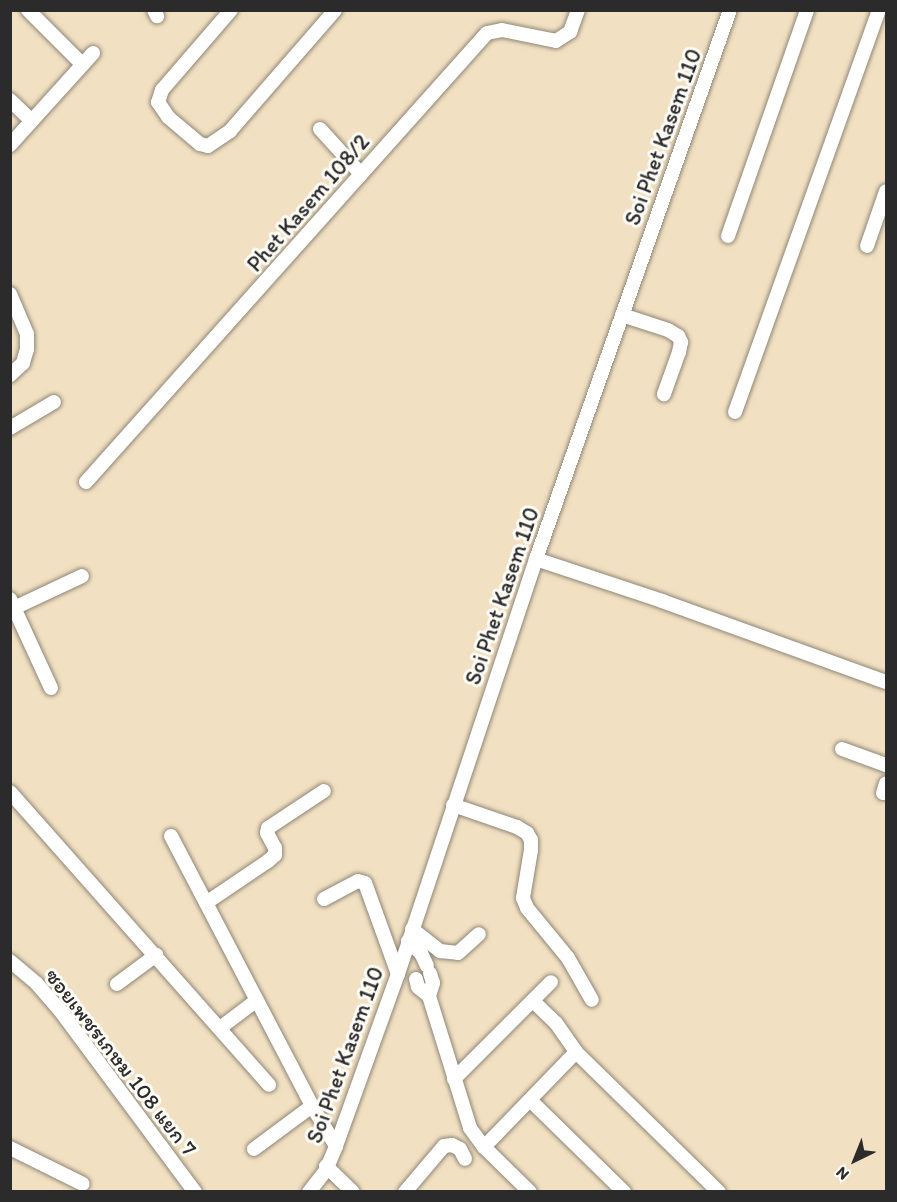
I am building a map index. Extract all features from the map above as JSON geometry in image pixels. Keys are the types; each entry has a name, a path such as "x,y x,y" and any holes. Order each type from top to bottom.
{"street":[{"path":"28,10 82,64"},
{"path":"231,10 162,90 158,102 168,117 200,144 208,146 230,131 335,10"},
{"name":"Phet Kasem 108/2","path":"86,482 487,33 502,30 556,41 570,32 578,10"},
{"name":"Soi Phet Kasem 110","path":"309,1191 336,1146 398,974 536,559 730,10"},
{"path":"728,236 807,10"},
{"path":"735,412 879,10"},
{"path":"10,145 93,53"},
{"path":"10,100 32,120"},
{"path":"320,129 361,174"},
{"path":"867,246 886,191"},
{"path":"10,375 23,363 27,349 27,334 11,295"},
{"path":"622,315 668,330 678,336 681,342 679,352 664,394"},
{"path":"10,428 54,402"},
{"path":"536,559 662,601 886,682"},
{"path":"51,688 12,603 82,576"},
{"path":"842,749 886,765"},
{"path":"206,903 274,855 275,848 267,833 272,824 324,791"},
{"path":"10,792 156,955 268,1085"},
{"path":"453,805 526,832 531,840 531,850 523,898 527,908 568,958 592,1000"},
{"path":"171,836 312,1106 336,1146"},
{"path":"324,899 358,881 365,883 398,974"},
{"path":"409,940 440,951 464,951 479,933"},
{"path":"409,940 421,953 433,983 429,996 470,1128 484,1147 523,1189"},
{"path":"409,940 418,987 429,996"},
{"path":"117,984 156,955"},
{"name":"ซอยเพชรเกษม 108 แยก 7","path":"10,960 37,984 58,1009 195,1191"},
{"path":"454,1079 551,982"},
{"path":"220,1028 256,1000"},
{"path":"533,1001 556,1023 576,1052 719,1191"},
{"path":"484,1147 576,1052"},
{"path":"530,1100 624,1191"},
{"path":"254,1149 312,1106"},
{"path":"405,1191 444,1146 452,1145 460,1149 465,1159"},
{"path":"10,1148 82,1184"},
{"path":"326,1166 353,1191"}]}
